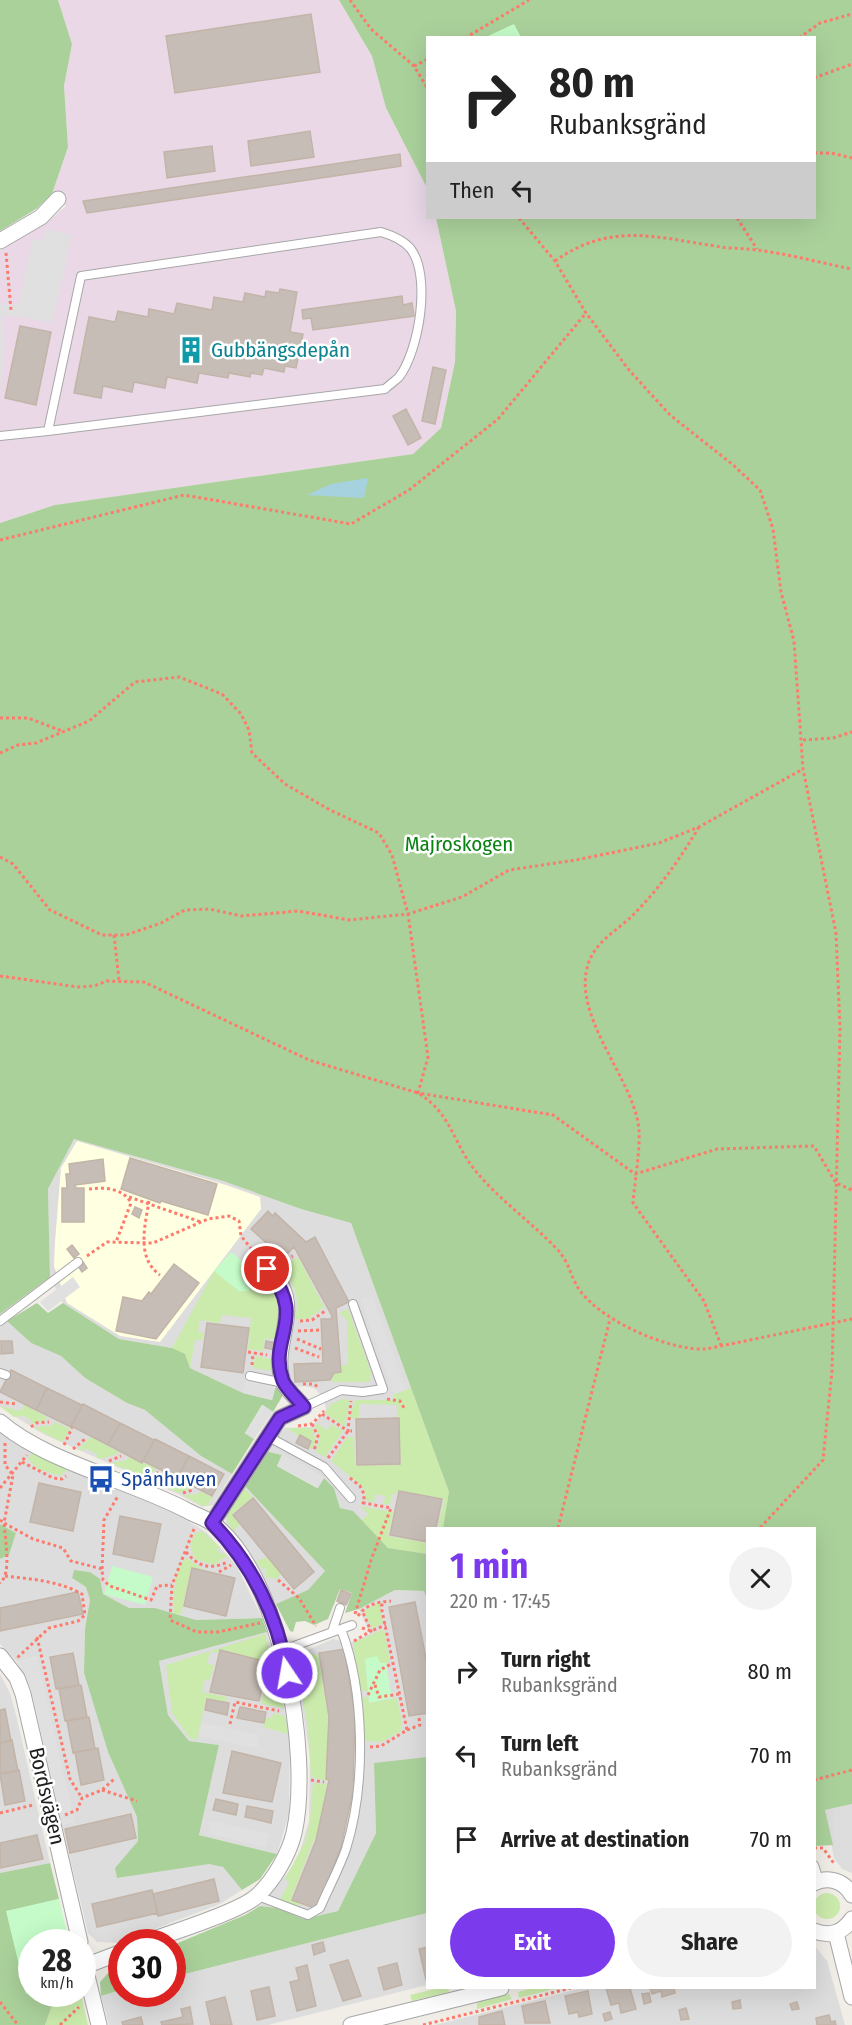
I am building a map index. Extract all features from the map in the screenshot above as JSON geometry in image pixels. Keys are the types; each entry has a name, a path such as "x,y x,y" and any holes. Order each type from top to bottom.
{"street":[{"path":"0,241 41,217 58,199"},
{"path":"212,1523 280,1418 304,1407 284,1383 286,1300 281,1285 263,1263"},
{"path":"0,1422 34,1434 131,1480 212,1523 230,1542 251,1572 267,1606 283,1650 298,1738 298,1807 294,1834 284,1860 258,1896 239,1906 180,1929"},
{"name":"Bordsvägen","path":"5,1662 23,1694 77,1929"},
{"path":"817,1882 836,1881 844,1885 852,1895"},
{"path":"816,1932 825,1935 836,1933 845,1928 852,1919"},
{"path":"836,1933 852,1997"},
{"path":"351,2025 497,1989"},
{"path":"95,2007 99,2025"}],"lane":[{"path":"0,436 385,389 399,377 417,337 421,298 418,265 410,248 392,235 381,232 81,276 48,430"},
{"path":"0,1321 78,1262"},
{"path":"304,1407 340,1389 363,1392 383,1389 353,1305"},
{"path":"250,1376 284,1383"},
{"path":"267,1436 324,1467 351,1498"},
{"path":"332,1632 340,1608"},
{"path":"283,1650 352,1625"},
{"path":"258,1896 308,1915 320,1908 346,1849 359,1782 360,1744 352,1658 341,1629"}],"path":[{"path":"350,0 371,29 414,66 426,86"},
{"path":"468,36 529,0"},
{"path":"802,36 820,23 852,14"},
{"path":"414,66 426,60"},
{"path":"816,77 852,64"},
{"path":"816,153 831,153 852,158"},
{"path":"520,219 555,261 586,313 629,370 670,415 732,464 759,490 773,529 781,592 794,641 795,688 802,740 803,769 836,933 840,1028 832,1371 823,1460 761,1527"},
{"path":"738,219 758,250"},
{"path":"555,261 572,249 605,239 645,234 716,247 758,250 852,270"},
{"path":"0,241 9,263 11,310"},
{"path":"0,540 184,495 351,524 409,490 498,419 586,313"},
{"path":"0,753 18,745 36,743 89,721 135,682 179,677 222,694 241,714 249,730 252,753 285,784 330,810 378,833 392,855 408,914 428,1057 418,1093"},
{"path":"0,718 28,718 63,732"},
{"path":"802,740 833,738 852,732"},
{"path":"0,857 13,864 50,910 102,935 126,935 153,926 185,910 209,909 242,916 298,911 349,920 408,914 462,897 508,870 576,860 659,843 699,827 803,769"},
{"path":"699,827 677,864 634,915 591,957 586,979 590,1005 601,1041 627,1090 639,1129 633,1203 704,1301 721,1345"},
{"path":"114,935 119,980"},
{"path":"0,976 78,987 119,980 144,982 309,1060 418,1093 553,1115 635,1174"},
{"path":"418,1093 430,1100 447,1121 473,1167 566,1259 579,1290 610,1319 689,1350 852,1319"},
{"path":"635,1174 717,1149 814,1146 836,1183 852,1190"},
{"path":"89,1189 105,1187 201,1222"},
{"path":"116,1242 131,1203 128,1197"},
{"path":"149,1202 143,1242 151,1269 160,1275"},
{"path":"78,1262 107,1242 153,1243 201,1222 229,1216 240,1221 241,1236 263,1263"},
{"path":"284,1332 312,1320 325,1311"},
{"path":"558,1527 610,1319"},
{"path":"284,1332 319,1330"},
{"path":"284,1332 321,1349"},
{"path":"284,1332 319,1358"},
{"path":"327,1459 350,1431 348,1409 352,1398 346,1397"},
{"path":"383,1398 400,1401 404,1408"},
{"path":"0,1402 16,1404"},
{"path":"295,1425 312,1424 327,1405"},
{"path":"322,1414 350,1431"},
{"path":"0,1488 22,1462 34,1434 36,1423 49,1422"},
{"path":"22,1424 34,1434"},
{"path":"312,1424 318,1436 314,1453"},
{"path":"64,1445 72,1428"},
{"path":"0,1583 5,1576 4,1523 13,1475 5,1465 5,1439"},
{"path":"73,1449 85,1439"},
{"path":"59,1443 81,1453"},
{"path":"113,1466 104,1462 121,1456"},
{"path":"22,1462 53,1478 62,1479 68,1474"},
{"path":"146,1480 149,1475 158,1472"},
{"path":"157,1485 146,1480 131,1480 104,1520 103,1580 110,1586 151,1600 157,1586 172,1585"},
{"path":"188,1501 180,1495 193,1490"},
{"path":"352,1625 371,1560 391,1508 364,1503"},
{"path":"0,1520 33,1539 63,1548 71,1561 102,1569"},
{"path":"196,1525 172,1585 170,1620 197,1632 218,1632 264,1622 263,1618"},
{"path":"186,1552 195,1562 208,1567 232,1559 236,1564 219,1572"},
{"path":"5,1576 43,1581 82,1594 85,1615 78,1621 49,1628 5,1662"},
{"path":"278,1580 299,1598 316,1627"},
{"path":"352,1625 362,1610 379,1601 391,1601"},
{"path":"385,1602 381,1606 407,1730"},
{"path":"362,1610 371,1631"},
{"path":"346,1642 351,1643 386,1625"},
{"path":"37,1636 70,1779 82,1798"},
{"path":"369,1695 380,1670 393,1663"},
{"path":"375,1685 379,1697 400,1695"},
{"path":"230,1724 235,1702 287,1713"},
{"path":"360,1744 381,1746 420,1725 419,1718"},
{"path":"816,1779 852,1770"},
{"path":"309,1774 309,1788"},
{"path":"53,1821 77,1810 82,1798 102,1790 114,1779"},
{"path":"309,1780 324,1782"},
{"path":"102,1790 137,1801"},
{"path":"0,1813 49,1801"},
{"path":"816,1848 824,1848 841,1874"},
{"path":"423,2025 567,1989"},
{"path":"0,2002 18,2025"},
{"path":"60,2025 76,2007"}],"shaded area":[{"path":"58,0 339,0 372,56 386,108 426,186 426,219 436,219 456,311 455,362 441,428 413,454 55,505 0,523 0,251 46,223 66,206 52,194 68,147 64,86 72,44"},
{"path":"46,229 72,235 52,323 2,316 4,360 0,392 0,300 1,305 18,305 33,238 43,241"},
{"path":"74,1139 223,1181 301,1209 351,1223 449,1492 443,1527 426,1527 426,1554 388,1548 353,1512 340,1508 334,1488 324,1478 282,1455 265,1451 285,1428 311,1427 316,1422 326,1409 324,1399 316,1389 305,1386 281,1389 246,1381 243,1393 190,1368 172,1348 119,1339 63,1303 50,1277 48,1189"},
{"path":"77,1141 260,1197 261,1209 160,1342 120,1336 67,1303 54,1266 55,1242 61,1168"},
{"path":"73,1277 80,1287 48,1311 40,1302"},
{"path":"372,1296 406,1390 394,1394 361,1300"},
{"path":"7,1321 31,1343 61,1356 85,1378 127,1403 145,1410 201,1456 232,1474 213,1505 202,1507 178,1494 43,1434 0,1407 0,1326"},
{"path":"245,1381 275,1388 272,1400 243,1393"},
{"path":"263,1405 273,1412 254,1439 245,1433"},
{"path":"0,1431 76,1470 174,1513 206,1532 236,1565 262,1618 196,1620 155,1608 129,1608 103,1594 99,1579 90,1572 74,1570 72,1578 86,1587 91,1600 85,1629 84,1673 108,1752 137,1817 138,1841 128,1853 118,1878 209,1863 223,1867 242,1890 220,1904 155,1929 108,1929 108,1943 97,1942 96,1929 87,1929 62,1825 74,1822 36,1657 17,1662 0,1644 0,1559 9,1555 16,1533 0,1524"},
{"path":"282,1455 324,1478 318,1488 277,1466"},
{"name":"Spånhuven","path":"243,1484 325,1571 308,1591 276,1604 261,1572 226,1523 225,1512"},
{"path":"395,1590 424,1591 426,1596 426,1757 374,1764 376,1833 338,1911 304,1919 277,1908 260,1906 293,1866 309,1821 310,1757 296,1668 297,1659 303,1652 333,1639 349,1643 370,1634 359,1609"},
{"path":"267,1632 290,1735 289,1814 277,1854 199,1835 219,1745 189,1741 168,1715 159,1661"},
{"path":"37,1657 74,1822 62,1825 31,1689 17,1662"},
{"path":"0,1674 10,1693 16,1715 50,1863 0,1873"},
{"path":"202,1723 260,1735 257,1748 199,1736"},
{"path":"852,1804 852,1873 842,1869 834,1858 825,1810"},
{"path":"211,1821 269,1834 266,1847 208,1834"},
{"path":"426,1913 426,1985 268,2025 109,2025 101,1996 108,1994 108,2007 186,2007 186,1974"},
{"path":"816,1947 827,1961 845,2025 435,2025 579,1989 816,1989"}],"green space":[{"path":"0,0 58,0 72,44 64,86 68,147 52,194 36,209 0,231"},
{"name":"Majroskogen","path":"339,0 852,0 852,1804 825,1810 833,1845 816,1846 816,1527 443,1527 449,1492 351,1223 301,1209 223,1181 74,1139 48,1189 50,1277 0,1314 0,523 55,505 413,454 441,428 455,362 456,311 436,219 816,219 816,36 426,36 426,186 386,108 372,56"},
{"path":"514,24 520,36 488,36"},
{"path":"231,1252 252,1269 257,1278 249,1291 239,1291 214,1271"},
{"path":"298,1257 324,1307 308,1319 295,1319 296,1297 283,1266"},
{"path":"255,1263 270,1283 277,1298 279,1306 278,1340 265,1338 263,1351 248,1349 251,1318 222,1315 220,1323 200,1320 198,1332 204,1333 202,1340 195,1340 190,1368 185,1354 172,1348 214,1271 239,1291"},
{"path":"37,1303 48,1313 63,1303 119,1339 172,1348 185,1354 190,1368 243,1393 272,1400 275,1388 282,1389 283,1395 273,1412 262,1405 245,1433 254,1439 232,1474 201,1456 145,1410 127,1403 85,1378 61,1356 31,1343 7,1321"},
{"path":"348,1309 371,1372 370,1382 331,1382 334,1373 342,1373 342,1365 348,1365 347,1320 339,1313"},
{"path":"255,1356 276,1360 274,1371 253,1368"},
{"path":"411,1388 449,1492 443,1527 438,1527 444,1499 397,1490 396,1495 392,1494 390,1505 384,1504 385,1496 375,1494 374,1503 366,1500 364,1488 331,1461 347,1437 354,1437 355,1466 401,1465 397,1405 359,1404 359,1418 349,1418 355,1400 394,1400 394,1394"},
{"path":"343,1399 350,1400 345,1427 325,1413 331,1404"},
{"path":"24,1405 47,1417 45,1421 30,1424 32,1421 24,1416 14,1417 0,1406 21,1411"},
{"path":"55,1422 70,1429 62,1442 34,1428 48,1425 51,1427"},
{"path":"317,1423 327,1430 332,1424 343,1431 325,1457 316,1452 320,1437 316,1427"},
{"path":"287,1428 312,1428 316,1441 312,1449 309,1448 312,1440 298,1436"},
{"path":"91,1437 120,1453 101,1459 96,1457 97,1454 85,1448 83,1451 78,1449"},
{"path":"265,1451 282,1455 277,1466 317,1488 324,1478 334,1488 340,1508 353,1511 388,1548 426,1554 426,1597 424,1591 395,1590 359,1609 345,1613 352,1593 340,1589 328,1619 314,1625 305,1621 296,1622 293,1632 290,1631 276,1604 308,1590 325,1571 243,1484"},
{"path":"32,1452 70,1468 60,1476 38,1469 28,1459"},
{"path":"129,1457 156,1468 154,1472 147,1472 144,1477 111,1463 127,1460"},
{"path":"165,1473 191,1487 190,1489 179,1493 168,1488 169,1485 163,1482 161,1485 149,1480 154,1476 163,1477"},
{"path":"243,1487 253,1497 232,1514 240,1524 234,1531 228,1523 226,1514"},
{"path":"200,1491 213,1498 208,1503 210,1505 202,1506 183,1495 198,1494"},
{"path":"360,1506 393,1512 388,1536 426,1543 426,1554 388,1548 353,1511 362,1520 368,1514"},
{"path":"0,1524 16,1533 9,1555 0,1559"},
{"path":"202,1531 220,1547 217,1550 221,1554 224,1553 227,1556 214,1565 195,1559 190,1546 195,1533"},
{"path":"267,1557 281,1574 276,1579 266,1577 266,1568 262,1569 256,1561"},
{"path":"187,1558 206,1571 191,1568 181,1614 173,1614 177,1575 182,1562"},
{"path":"112,1566 153,1577 145,1605 104,1594"},
{"path":"74,1570 90,1572 100,1579 103,1594 129,1608 155,1608 196,1620 262,1618 267,1632 159,1661 168,1715 189,1741 219,1745 199,1835 277,1854 260,1879 242,1890 223,1867 209,1864 117,1878 115,1868 138,1841 137,1817 108,1752 84,1673 85,1629 90,1600 86,1587 72,1578"},
{"path":"382,1602 380,1608 383,1623 372,1629 364,1611"},
{"path":"384,1629 390,1662 383,1664 365,1659 368,1691 360,1691 353,1643"},
{"path":"265,1634 284,1708 261,1704 269,1662 219,1649 218,1653 210,1652 207,1664 214,1665 210,1680 205,1679 202,1692 227,1697 226,1702 206,1698 197,1740 190,1738 172,1713 166,1665"},
{"path":"308,1651 313,1655 318,1654 328,1717 328,1781 311,1777 308,1728 297,1669 299,1660"},
{"path":"377,1656 380,1663 386,1663 392,1698 369,1703 365,1659"},
{"path":"361,1697 368,1697 369,1703 397,1698 402,1723 401,1731 381,1742 366,1741 362,1735"},
{"path":"273,1713 285,1716 288,1734 263,1727 266,1717 272,1719"},
{"path":"426,1757 426,1913 186,1974 186,1940 245,1915 260,1906 277,1908 304,1919 338,1911 376,1833 374,1763"},
{"path":"313,1783 327,1784 316,1839 314,1839 291,1899 301,1904 298,1907 279,1901 289,1883 285,1879 305,1842 310,1821"},
{"path":"50,1863 59,1899 7,1911 18,1958 18,2007 51,2007 45,2025 0,2025 0,1873"},
{"path":"822,1894 832,1894 839,1901 839,1911 832,1918 822,1918 816,1912 816,1900"},
{"path":"59,1899 66,1929 18,1929 18,1961 6,1911"},
{"path":"108,1973 108,1994 101,1996 100,1982"},
{"path":"435,1989 448,1989 449,1992 412,2001 410,1995"},
{"path":"529,1989 554,1989 519,1998 518,1992"},
{"path":"509,1994 512,1999 477,2009 477,2001"},
{"path":"51,2007 84,2007 88,2025 45,2025"}],"water":[{"path":"368,478 364,498 307,495 331,484"}],"building":[{"path":"311,14 320,72 175,93 166,36"},
{"path":"310,131 314,157 251,166 248,141"},
{"path":"212,146 215,171 167,178 164,152"},
{"path":"400,154 401,166 87,213 83,201"},
{"name":"Gubbängsdepån","path":"280,289 297,292 290,332 303,334 296,368 285,366 284,372 264,368 262,375 251,373 250,377 229,373 228,378 199,373 197,383 167,377 165,388 134,382 132,392 103,386 101,398 74,393 89,317 115,322 118,311 148,317 149,309 174,314 177,303 212,310 214,297 243,302 245,293 265,297 266,291 279,293"},
{"path":"402,296 403,305 412,303 414,316 313,330 311,318 303,319 302,310"},
{"path":"20,326 51,332 36,405 5,398"},
{"path":"433,367 446,370 435,424 422,421"},
{"path":"406,409 421,438 408,445 393,416"},
{"path":"130,1158 217,1184 208,1215 161,1201 160,1203 121,1189"},
{"path":"103,1159 105,1181 75,1185 76,1188 84,1188 84,1222 62,1222 62,1188 67,1188 66,1174 70,1174 69,1164"},
{"path":"135,1207 142,1210 139,1218 132,1214"},
{"path":"268,1211 273,1216 275,1213 306,1242 315,1237 349,1302 336,1308 341,1372 334,1373 330,1380 295,1382 294,1364 323,1363 321,1319 331,1319 332,1316 294,1247 283,1258 251,1229"},
{"path":"72,1245 79,1254 74,1258 67,1249"},
{"path":"83,1262 87,1268 82,1272 78,1266"},
{"path":"174,1264 199,1283 156,1339 116,1331 123,1297 142,1301 149,1292 151,1294"},
{"path":"207,1323 249,1328 243,1373 201,1367"},
{"path":"1,1341 12,1341 13,1353 1,1354"},
{"path":"266,1341 277,1343 276,1350 265,1348"},
{"path":"11,1370 47,1388 36,1410 0,1392"},
{"path":"47,1388 82,1405 71,1427 36,1410"},
{"path":"83,1404 120,1423 108,1445 71,1426"},
{"path":"399,1418 400,1464 357,1465 356,1419"},
{"path":"120,1423 154,1440 142,1463 108,1445"},
{"path":"300,1435 311,1441 308,1449 296,1443"},
{"path":"155,1439 189,1456 177,1478 143,1461"},
{"path":"189,1456 224,1474 212,1496 177,1478"},
{"path":"39,1483 81,1492 73,1531 30,1522"},
{"path":"399,1491 442,1499 436,1527 426,1527 426,1542 390,1535"},
{"path":"253,1498 314,1572 294,1589 233,1515"},
{"path":"120,1516 161,1524 153,1562 113,1554"},
{"path":"192,1568 235,1578 226,1616 184,1606"},
{"path":"341,1590 351,1594 346,1605 337,1601"},
{"path":"78,1592 83,1614 0,1631 0,1608"},
{"path":"415,1602 426,1659 426,1713 409,1716 389,1607"},
{"path":"344,1649 355,1715 353,1781 355,1782 341,1847 317,1909 292,1900 316,1840 329,1780 326,1779 329,1717 319,1653"},
{"path":"220,1650 268,1662 259,1701 210,1692"},
{"path":"73,1653 79,1685 56,1689 50,1657"},
{"path":"81,1685 87,1717 65,1721 59,1689"},
{"path":"207,1699 229,1703 227,1715 205,1710"},
{"path":"240,1707 266,1712 264,1723 237,1718"},
{"path":"5,1709 11,1741 0,1743 0,1710"},
{"path":"89,1717 95,1749 73,1753 67,1721"},
{"path":"12,1740 18,1771 0,1774 0,1743"},
{"path":"98,1748 104,1780 81,1785 75,1752"},
{"path":"232,1751 281,1763 272,1802 223,1793"},
{"path":"19,1770 25,1801 5,1805 0,1774"},
{"path":"216,1799 238,1804 236,1815 213,1810"},
{"path":"247,1806 273,1811 271,1823 245,1817"},
{"path":"131,1814 136,1838 70,1853 65,1829"},
{"path":"37,1835 43,1859 0,1868 0,1843"},
{"path":"214,1879 219,1901 158,1916 153,1894"},
{"path":"152,1890 158,1913 97,1927 92,1904"},
{"path":"323,1942 325,1951 314,1955 312,1945"},
{"path":"426,1947 426,1980 419,1949"},
{"path":"348,1960 361,1996 343,2001 330,1965"},
{"path":"397,1963 402,1985 384,1990 378,1968"},
{"path":"307,1965 316,2006 297,2011 290,1982 299,1980 296,1968"},
{"path":"269,1987 275,2016 257,2020 251,1991"},
{"path":"606,1989 630,1989 636,2009 621,2013 619,2003 611,2005"},
{"path":"650,1989 674,1989 675,1993 662,1997 661,1991 652,1994"},
{"path":"588,1991 592,2014 579,2017 578,2012 569,2014 565,1996"},
{"path":"649,1993 651,2002 644,2004 642,1994"},
{"path":"225,1997 232,2025 211,2025 206,2002"},
{"path":"740,2000 741,2008 733,2009 732,2002"},
{"path":"545,2001 550,2023 525,2023 522,2006"},
{"path":"797,2002 799,2009 792,2010 790,2004"},
{"path":"190,2007 193,2024 162,2025 161,2022 183,2017 181,2009"},
{"path":"686,2008 689,2019 681,2020 679,2010"},
{"path":"502,2011 505,2025 479,2025 479,2017"},
{"path":"610,2012 612,2019 605,2021 603,2014"},
{"path":"829,2015 831,2022 835,2021 836,2025 817,2025 816,2018"},
{"path":"141,2017 143,2025 123,2025 122,2022"}],"place":[{"name":"Gubbängsdepån","path":"191,350"},
{"name":"Spånhuven","path":"101,1479"}],"route":[{"path":"267,1269 281,1285 286,1300 288,1314 281,1351 284,1383 304,1407 280,1418 212,1523 230,1542 251,1572 267,1606 283,1650 287,1673"}]}
